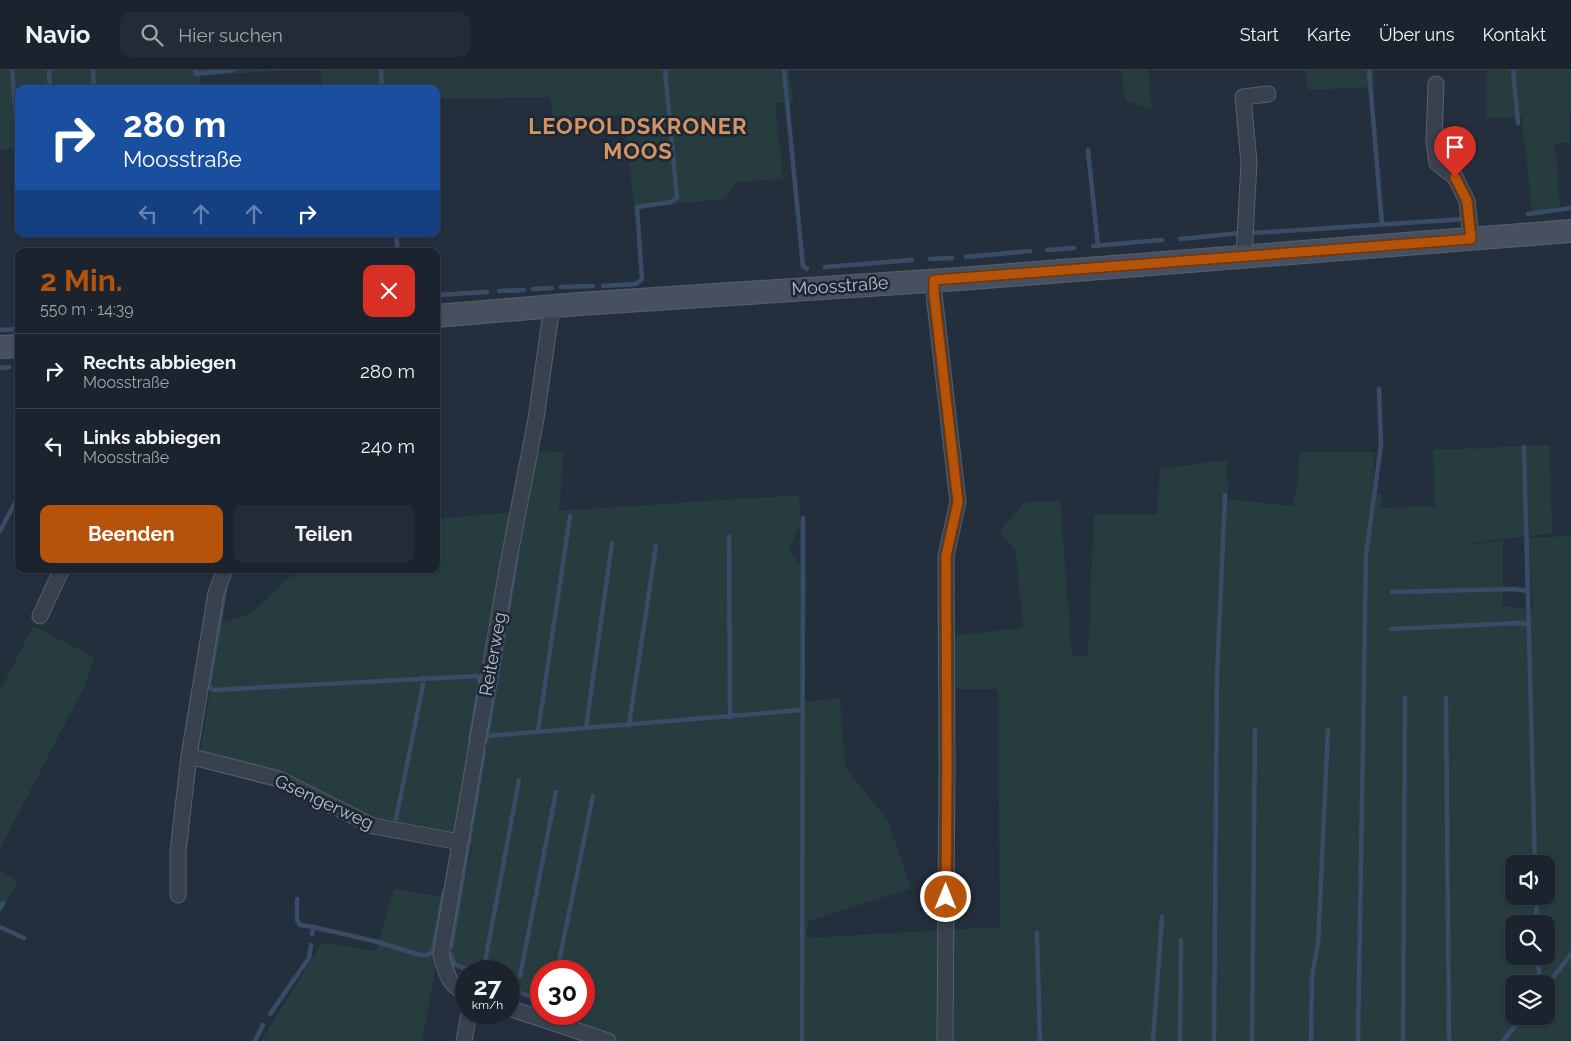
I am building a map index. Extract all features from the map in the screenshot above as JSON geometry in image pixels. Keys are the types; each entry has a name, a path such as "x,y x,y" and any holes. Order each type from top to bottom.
{"street":[{"path":"1436,84 1434,141 1437,163 1455,177 1467,201 1471,239"},
{"path":"1244,256 1249,163 1243,97 1268,94"},
{"name":"Moosstraße","path":"440,316 1571,231"},
{"path":"934,280 934,294 958,502 946,556 945,1041"},
{"name":"Reiterweg","path":"455,986 449,979 441,954 508,564 536,419 552,306"},
{"path":"0,348 15,346"},
{"path":"40,616 60,573"},
{"path":"178,895 178,852 189,756 216,593 224,573"},
{"name":"Gsengerweg","path":"189,756 279,778 373,826 460,842"},
{"path":"520,1012 608,1041"},
{"path":"464,1041 467,1025"}],"green space":[{"path":"0,70 287,70 200,76 201,85 15,85 15,148 0,150"},
{"path":"321,70 789,70 793,103 775,103 783,179 736,182 724,199 634,205 624,115 553,118 550,97 440,99 440,85 322,85"},
{"path":"1121,70 1148,70 1152,110 1126,101"},
{"path":"1306,70 1374,70 1375,87 1308,90"},
{"path":"1487,70 1571,70 1570,143 1555,143 1560,211 1532,212 1522,117 1486,118"},
{"path":"1550,445 1552,533 1449,546 1503,541 1503,606 1533,610 1527,538 1571,536 1571,1041 586,1041 573,1037 576,1025 595,1025 595,960 530,960 530,999 520,994 520,960 455,960 455,968 437,961 422,1041 261,1041 322,943 376,951 394,889 461,900 472,845 370,818 200,753 221,623 251,613 294,573 440,573 440,519 528,511 537,451 564,452 559,511 799,495 801,523 789,550 807,575 803,702 840,698 845,767 887,819 911,888 808,922 806,938 1000,927 998,689 952,689 951,636 1023,628 1016,551 999,531 1026,502 1060,501 1072,655 1088,656 1094,515 1157,514 1160,469 1227,460 1228,499 1294,506 1300,452 1375,452 1372,494 1381,494 1381,508 1435,506 1433,450"},
{"path":"33,626 94,657 84,687 0,849 0,686 2,687"},
{"path":"0,871 18,881 0,915"}],"waterway":[{"path":"12,70 15,105"},
{"path":"49,70 50,85"},
{"path":"93,70 94,85"},
{"path":"195,70 196,74 233,70"},
{"path":"381,70 382,85"},
{"path":"603,286 636,284 642,279 637,207 671,202 677,198 665,70"},
{"path":"784,70 803,266 807,269"},
{"path":"1369,70 1382,224"},
{"path":"1513,70 1518,123"},
{"path":"1088,150 1098,246"},
{"path":"1528,214 1571,208"},
{"path":"1255,233 1464,219"},
{"path":"1180,239 1240,233"},
{"path":"396,237 398,248"},
{"path":"1093,246 1162,240"},
{"path":"1047,250 1074,248"},
{"path":"966,257 1030,251"},
{"path":"930,259 952,258"},
{"path":"825,267 912,260"},
{"path":"561,287 593,286"},
{"path":"533,289 552,288"},
{"path":"499,291 524,290"},
{"path":"440,295 487,292"},
{"path":"0,330 15,329"},
{"path":"0,368 9,367"},
{"path":"1358,1041 1366,555 1381,445 1379,389"},
{"path":"1524,447 1535,855"},
{"path":"1214,1041 1217,677 1225,495"},
{"path":"0,531 15,503"},
{"path":"538,731 570,516"},
{"path":"802,1041 803,518"},
{"path":"729,536 730,717"},
{"path":"586,728 612,543"},
{"path":"629,725 656,546"},
{"path":"486,741 517,555"},
{"path":"225,589 209,684 213,690 478,676 480,683 470,740"},
{"path":"1392,592 1515,589 1527,591"},
{"path":"1391,629 1528,624"},
{"path":"396,819 423,678"},
{"path":"1403,1041 1405,698"},
{"path":"1446,698 1449,1041"},
{"path":"487,736 802,710"},
{"path":"1311,1041 1312,975 1318,944 1328,729"},
{"path":"1252,1041 1255,730"},
{"path":"451,947 484,751"},
{"path":"485,960 519,780"},
{"path":"520,976 556,792"},
{"path":"559,960 593,796"},
{"path":"312,934 313,927 374,941 421,955 428,955 433,951 444,892"},
{"path":"297,899 297,920 300,925 313,927"},
{"path":"0,908 3,903"},
{"path":"1536,905 1537,915"},
{"path":"1153,1041 1162,917"},
{"path":"0,927 24,938"},
{"path":"1037,933 1040,1041"},
{"path":"1180,1041 1181,940"},
{"path":"270,1014 309,958 311,945"},
{"path":"1555,975 1571,954"},
{"path":"451,955 455,964"},
{"path":"1538,965 1539,975"},
{"path":"520,992 530,997"},
{"path":"255,1041 263,1025"},
{"path":"1503,1041 1516,1025"}],"district":[{"name":"LEOPOLDSKRONER MOOS","path":"638,138"}],"route":[{"path":"946,897 946,556 958,502 934,294 934,280 1471,239 1467,201 1455,177"}]}
